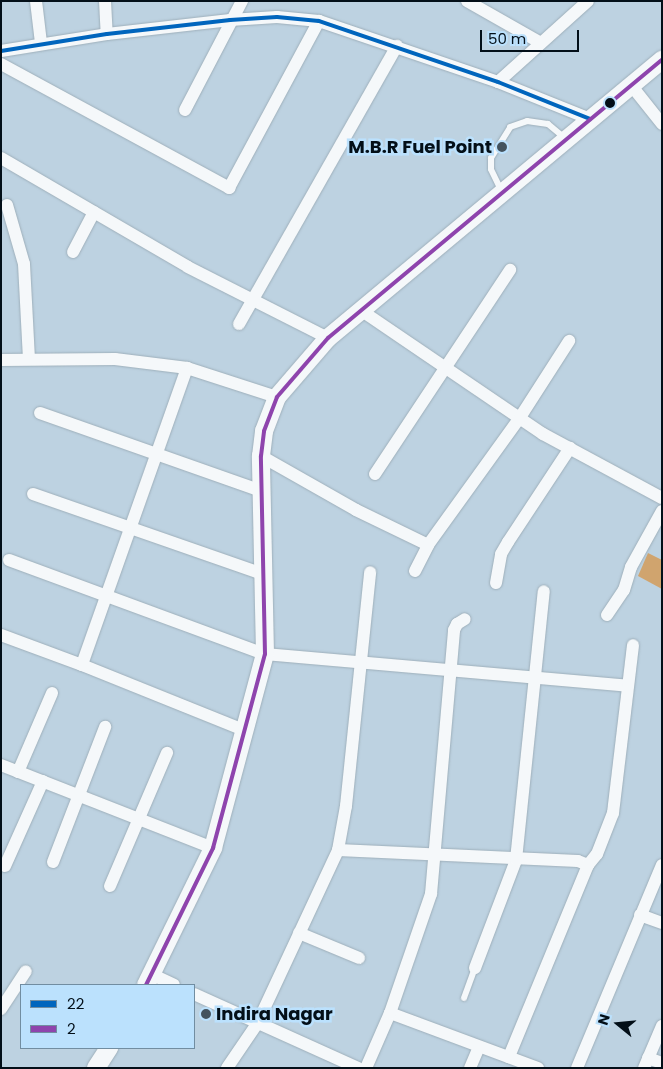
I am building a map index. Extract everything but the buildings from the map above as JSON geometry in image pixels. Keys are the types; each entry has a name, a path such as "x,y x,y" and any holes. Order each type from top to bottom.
{"main road":[{"path":"150,980 213,848 246,731 265,654 261,456 264,431 277,397 328,338 662,60"},
{"path":"96,1068 107,1049"}],"street":[{"path":"36,1 41,43"},
{"path":"105,1 107,34"},
{"path":"185,110 230,20 242,1"},
{"path":"467,1 541,43"},
{"path":"498,82 588,1"},
{"path":"1,51 41,43 107,34 230,20 277,17 319,21 498,82 590,120"},
{"path":"1,64 229,188 319,21"},
{"path":"239,324 397,46"},
{"path":"631,86 662,124"},
{"path":"1,158 252,300 328,338"},
{"path":"7,205 24,264 28,359"},
{"path":"74,252 94,212"},
{"path":"375,474 510,270"},
{"path":"362,311 519,419 662,498"},
{"path":"415,571 428,545 519,419 569,341"},
{"path":"1,360 115,359 186,368 277,397"},
{"path":"82,665 129,526 186,368"},
{"path":"40,413 261,491"},
{"path":"496,583 501,554 570,448"},
{"path":"261,456 356,510 428,545"},
{"path":"33,494 263,574"},
{"path":"606,615 624,590 637,556 662,511"},
{"path":"9,560 265,654 360,664 450,669 628,686"},
{"path":"227,1068 257,1024 338,850 346,806 370,572"},
{"path":"475,968 516,860 533,677 544,591"},
{"path":"366,1068 390,1013 426,916 435,854 454,630 457,624 465,620"},
{"path":"1,635 82,665 246,731"},
{"path":"509,1057 588,865 598,854 613,814 633,645"},
{"path":"18,772 52,693"},
{"path":"53,862 104,727"},
{"path":"110,886 166,753"},
{"path":"1,765 213,848"},
{"path":"5,866 43,782"},
{"path":"338,850 516,860 578,861 588,865"},
{"path":"576,1068 662,865"},
{"path":"640,915 662,923"},
{"path":"300,933 359,958"},
{"path":"1,1009 26,971"},
{"path":"150,980 169,984"},
{"path":"195,994 358,1068"},
{"path":"390,1013 538,1068"},
{"path":"662,1026 646,1063 662,1063"},
{"path":"470,1068 478,1047"}],"lane":[{"path":"502,193 491,169 491,158 510,127 527,121 548,124 566,139"},
{"path":"464,998 475,968"}],"shaded area":[{"path":"648,553 662,560 662,589 638,576"}],"transit line":[{"name":"22","path":"1,51 107,34 230,20 277,17 319,21 498,82 590,119"},
{"name":"2","path":"146,984 213,848 265,654 261,456 264,431 277,397 328,338 662,60"}],"place":[{"name":"M.B.R Fuel Point","path":"502,147"},
{"name":"Indira Nagar","path":"206,1014"}]}
